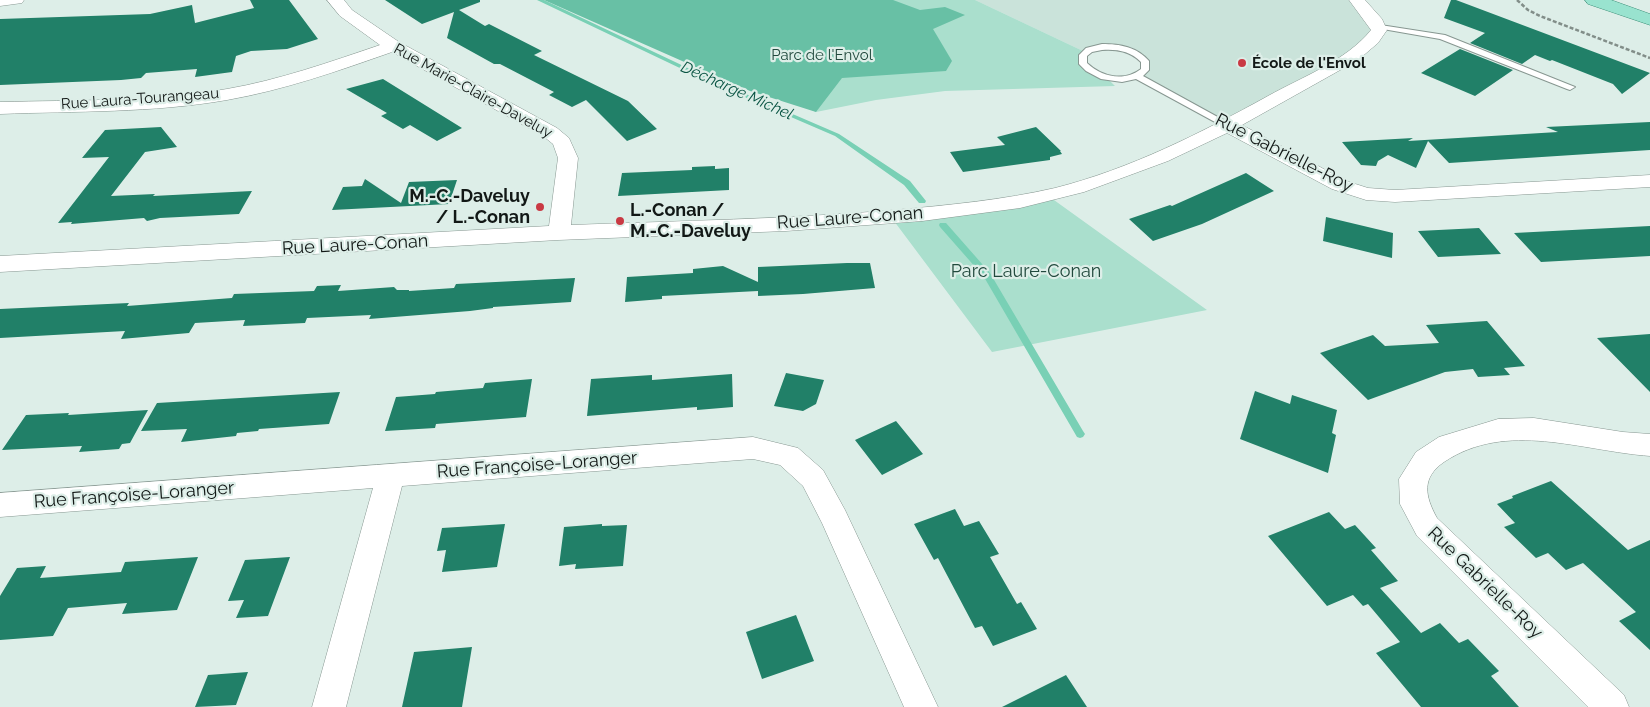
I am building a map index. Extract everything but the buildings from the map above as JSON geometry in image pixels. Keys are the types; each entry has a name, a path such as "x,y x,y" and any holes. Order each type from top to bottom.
{"main road":[{"path":"1594,0 1650,20"}],"street":[{"path":"0,1 16,0"},
{"name":"Rue Marie-Claire-Daveluy","path":"335,0 346,13 393,46 550,132 562,142 568,158 559,233"},
{"path":"1357,0 1377,26"},
{"name":"Rue Laure-Conan","path":"0,264 559,233 870,219 959,210 1024,200 1074,189 1128,171 1229,126 1345,60 1372,41 1379,30 1377,26"},
{"name":"Rue Laura-Tourangeau","path":"0,108 203,98 273,85 322,71 393,46"},
{"name":"Rue Gabrielle-Roy","path":"1229,126 1339,185 1366,194 1395,196 1650,181"},
{"name":"Rue Gabrielle-Roy","path":"1612,707 1427,528 1414,504 1413,479 1426,460 1449,445 1498,430 1534,429 1623,443 1650,444"},
{"name":"Rue Françoise-Loranger","path":"0,505 753,448 788,456 813,478 835,519 921,707"},
{"path":"329,707 390,476"}],"lane":[{"path":"1377,26 1442,37 1570,87"},
{"path":"1110,46 1126,49 1138,54 1145,61 1145,70 1137,76 1117,79 1098,75 1086,68 1081,59 1085,52 1095,48 1110,46"},
{"name":"Rue Gabrielle-Roy","path":"1137,76 1229,126"}],"path":[{"path":"1517,0 1528,10 1540,16 1650,58"}],"shaded area":[{"name":"École de l'Envol","path":"975,0 1357,0 1376,23 1372,41 1229,126 1137,76 1142,73 1145,61 1118,47 1085,52"}],"green space":[{"name":"Parc de l'Envol","path":"544,0 893,0 920,10 945,7 965,15 933,29 952,61 946,71 842,78 816,112 750,91"},
{"name":"Parc de l'Envol","path":"565,0 975,0 1085,52 1083,64 1106,77 1115,86 945,91 876,100 816,112"},
{"name":"Parc Laure-Conan","path":"1047,195 1207,310 992,352 891,217"}],"waterway":[{"name":"Décharge Michel","path":"540,0 707,79 837,135 907,183 922,201"},
{"name":"Décharge Michel","path":"943,225 987,275 1080,434"}],"place":[{"name":"École de l'Envol","path":"1242,63"},
{"name":"M.-C.-Daveluy / L.-Conan","path":"540,207"},
{"name":"L.-Conan / M.-C.-Daveluy","path":"620,221"}]}
